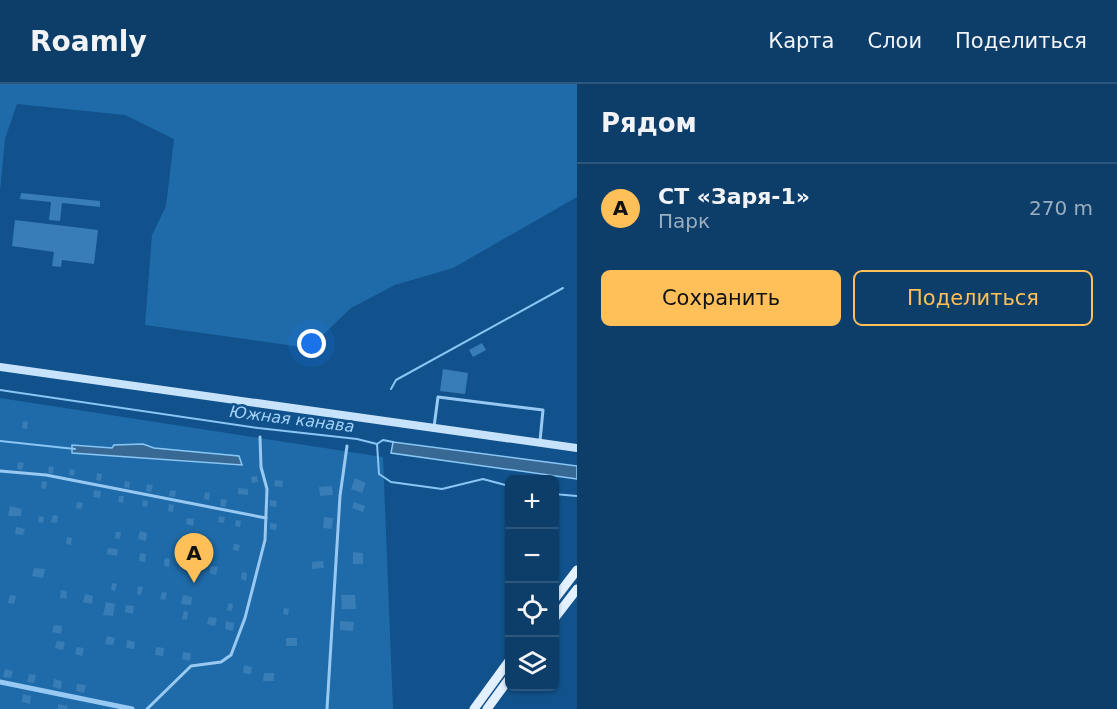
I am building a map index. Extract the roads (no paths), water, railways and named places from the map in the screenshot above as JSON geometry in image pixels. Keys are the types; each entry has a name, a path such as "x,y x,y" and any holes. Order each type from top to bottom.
{"main road":[{"path":"0,367 577,448"},
{"path":"559,595 577,570"},
{"path":"559,614 577,589"},
{"path":"474,709 505,668"},
{"path":"487,709 505,686"}],"street":[{"path":"0,682 132,709"}],"lane":[{"path":"434,429 438,398 543,410 540,443"},
{"path":"147,709 191,666 221,662 231,655 250,599 265,540 267,489 261,467 260,437"},
{"path":"327,709 340,496 347,446"},
{"path":"0,471 46,475 266,518"}],"waterway":[{"path":"391,389 396,380 563,288"},
{"name":"Южная канава","path":"0,390 258,428 357,439 377,444 383,440 393,442"},
{"path":"0,441 75,449"},
{"path":"377,444 379,474 391,482 442,489 483,479 505,485"},
{"path":"559,494 577,496"}],"place":[{"name":"СТ «Заря-1»","path":"194,583"}]}
